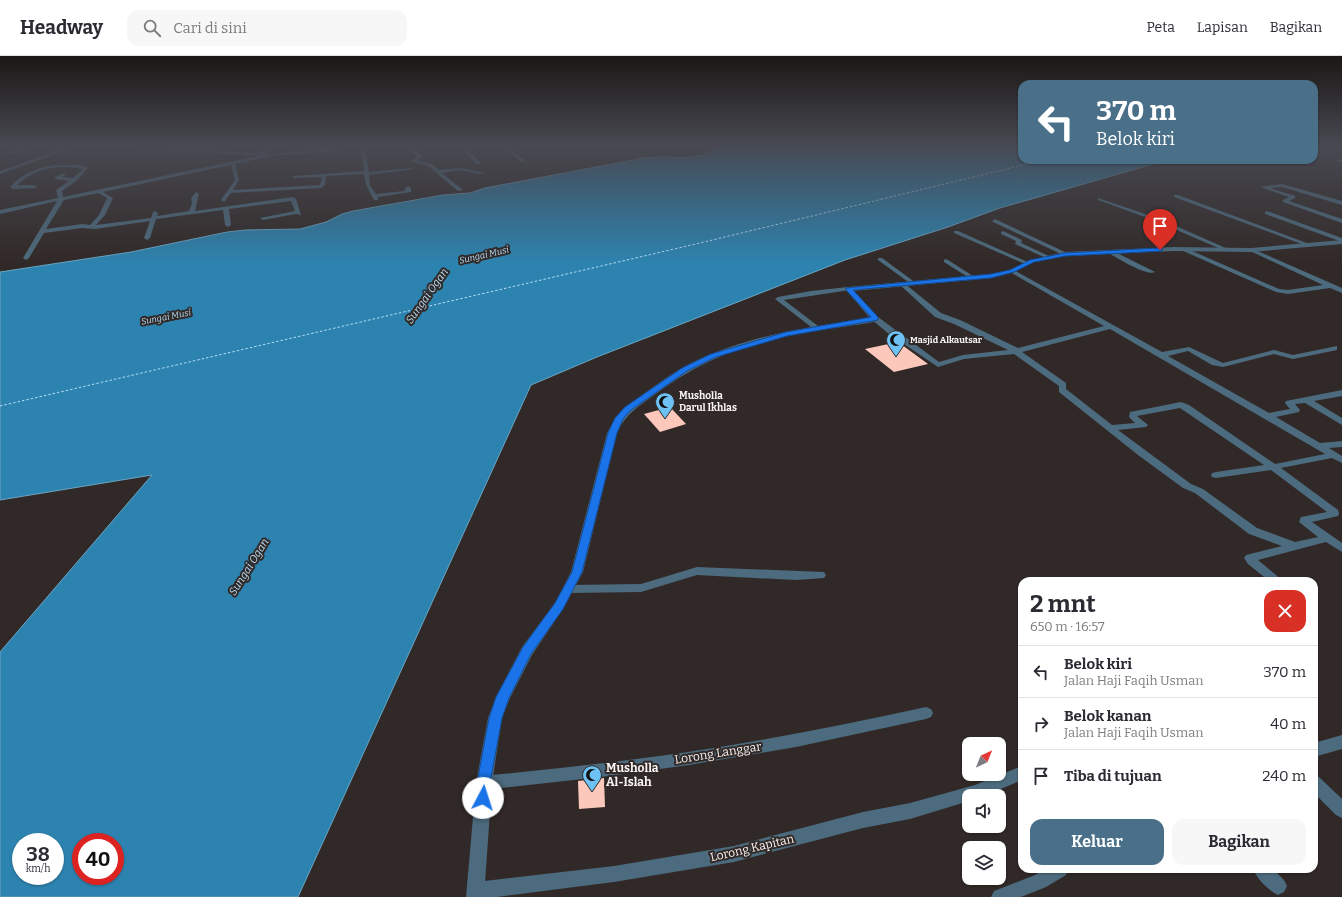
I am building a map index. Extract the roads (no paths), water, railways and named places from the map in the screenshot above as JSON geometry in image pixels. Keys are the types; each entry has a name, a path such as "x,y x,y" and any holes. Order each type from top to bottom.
{"street":[{"path":"16,184 13,187 34,187"},
{"path":"26,258 61,200 59,190 68,184"},
{"path":"0,212 133,184"},
{"path":"224,200 234,184"},
{"path":"230,190 323,184"},
{"path":"368,184 376,198 408,192 408,188"},
{"path":"453,184 460,190"},
{"path":"1342,203 1282,185 1263,187 1293,197 1285,201 1342,221"},
{"path":"92,226 101,219 106,208 106,202 110,198 100,192"},
{"path":"191,213 195,203 194,198 196,194"},
{"path":"1176,196 1310,245"},
{"path":"1100,198 1158,220 1225,249"},
{"path":"43,231 226,209 291,199 293,199 299,213 263,218"},
{"path":"226,209 228,225"},
{"path":"147,238 157,210"},
{"path":"1267,213 1342,241"},
{"path":"995,221 1065,254"},
{"path":"956,232 1027,263"},
{"path":"1003,233 1020,241 1017,242 1048,257"},
{"path":"815,328 778,299 811,293 848,289 991,276 1012,271 1027,263 1065,254 1174,249 1251,250 1342,241"},
{"path":"1333,242 1342,246"},
{"path":"1183,249 1278,291 1288,292 1331,286"},
{"path":"1251,250 1342,291"},
{"path":"1109,251 1152,272"},
{"path":"880,259 913,283"},
{"path":"946,261 973,278"},
{"path":"1012,271 1268,416 1338,458"},
{"path":"902,284 938,314 1016,351 1063,385 1062,390 1090,411 1109,428 1185,485 1201,492 1253,531 1293,546"},
{"path":"848,289 875,318 938,365 963,357 1016,351 1110,327"},
{"path":"476,894 484,783 495,718 503,697 527,651 559,606 577,572 615,425 624,413 670,378 700,361 753,343 815,328 875,318"},
{"path":"1161,355 1190,349 1215,363 1223,365 1274,352 1293,357 1334,348"},
{"path":"1268,416 1296,410 1288,403 1342,393"},
{"path":"1305,400 1342,422"},
{"path":"1109,428 1143,425 1133,416 1133,414 1181,405 1188,408 1276,466 1334,512 1334,514 1304,521 1342,548"},
{"path":"1320,446 1342,444"},
{"path":"1216,475 1298,462 1338,458"},
{"path":"1273,577 1252,562 1250,558 1327,538"},
{"path":"569,589 641,588 697,571 796,576 820,575"},
{"name":"Lorong Langgar","path":"484,783 608,769 717,754 796,740 926,713"},
{"path":"1318,749 1342,742"},
{"name":"Lorong Kapitan","path":"476,894 614,874 734,854 863,820 910,811 976,792 1018,775"},
{"path":"1318,786 1342,810"},
{"path":"1000,897 1040,881 1053,873"},
{"path":"1265,873 1278,886"}],"water":[{"path":"505,184 1083,184 1000,208 948,227 845,260 597,357 531,385 298,897 0,897 0,652 152,475 0,500 0,272 131,252 227,232 245,230 300,229 326,222 342,214 353,211 443,195 470,193"}],"place":[{"name":"Masjid Alkautsar","path":"896,357"},
{"name":"Musholla Darul Ikhlas","path":"665,419"},
{"name":"Musholla Al-Islah","path":"592,792"}],"water label":[{"name":"Sungai Musi","path":"484,255"},
{"name":"Sungai Ogan","path":"427,296"},
{"name":"Sungai Musi","path":"166,317"},
{"name":"Sungai Ogan","path":"249,567"}]}
